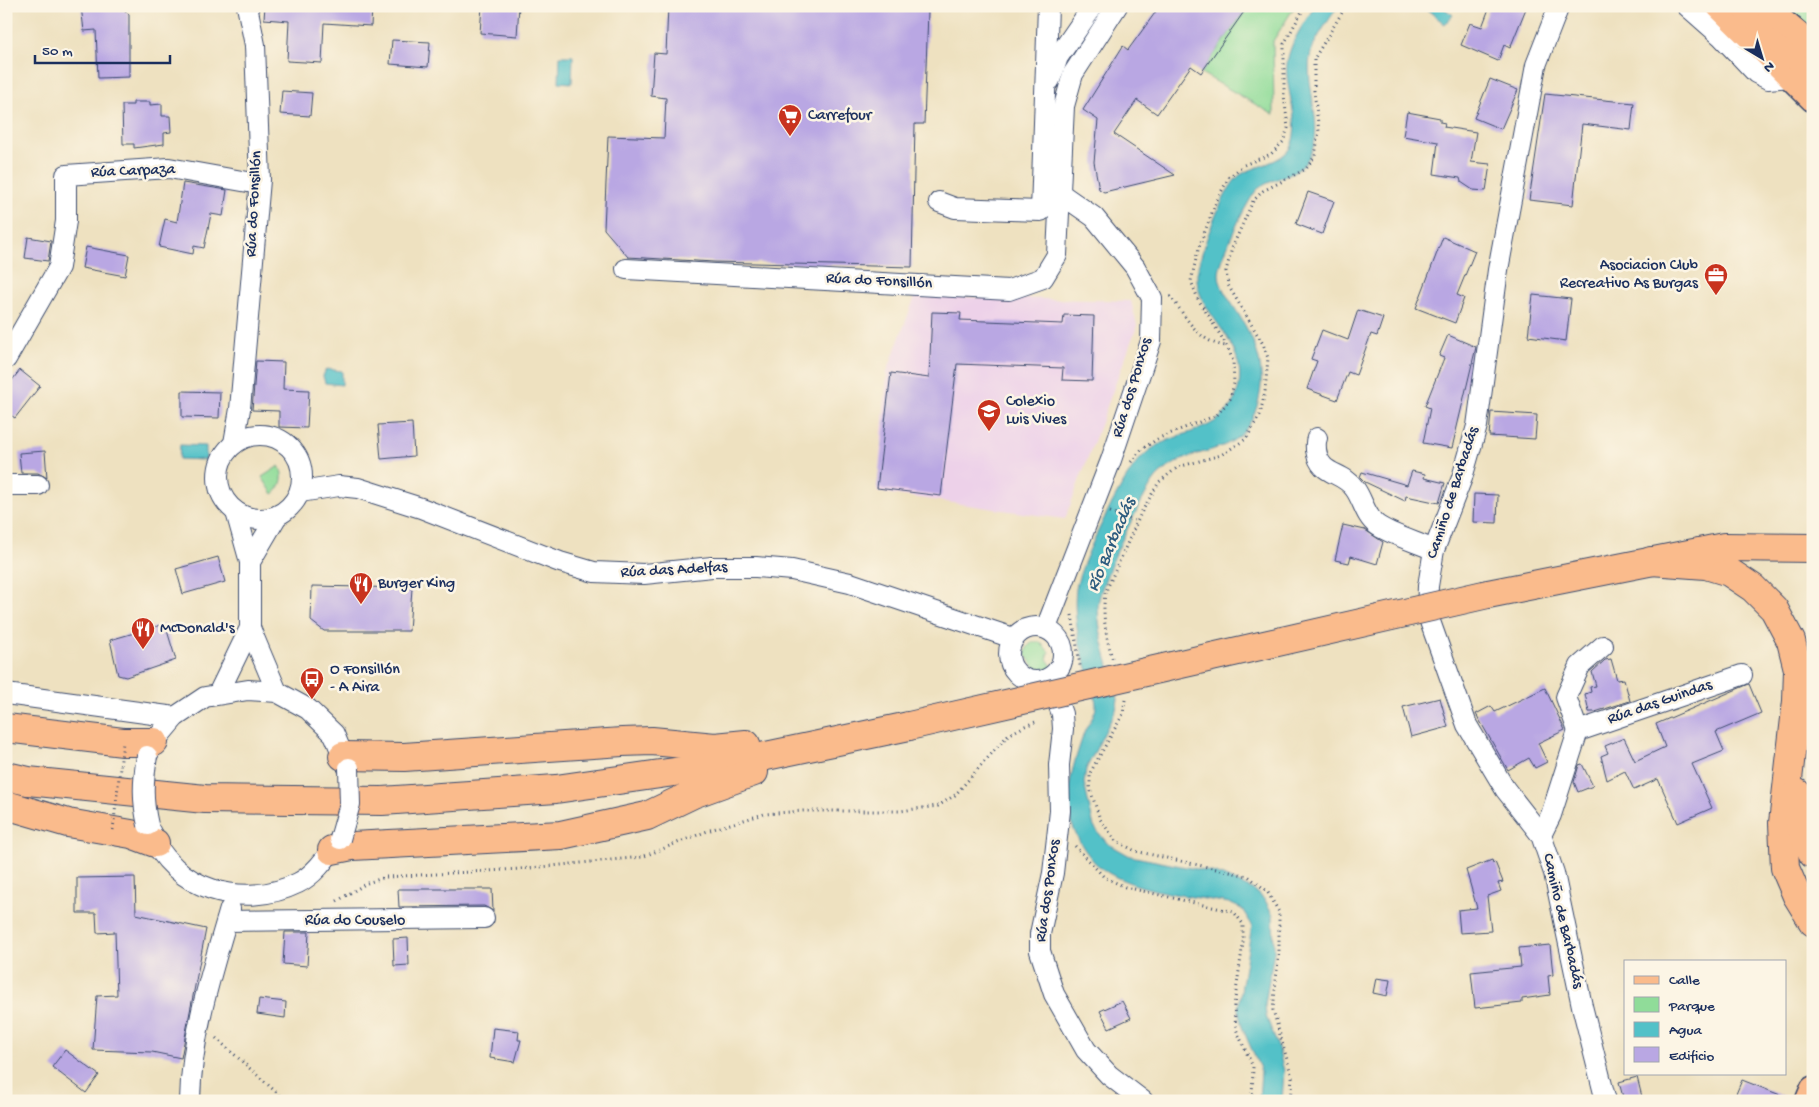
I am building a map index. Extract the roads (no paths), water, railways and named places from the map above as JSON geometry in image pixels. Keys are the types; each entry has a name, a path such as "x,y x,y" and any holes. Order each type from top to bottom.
{"highway":[{"path":"6,776 28,781 205,799 382,801 556,789 722,765 909,726 1488,594 1724,547 1813,548"},
{"path":"1651,561 1706,565 1729,572 1753,588 1774,609 1791,642 1798,669 1798,693 1783,823 1785,868 1797,896 1813,922"},
{"path":"1811,847 1796,804 1808,696 1813,672"},
{"path":"6,728 124,742 150,749"},
{"path":"346,762 622,742 652,741 716,747 784,739 847,739"},
{"path":"336,844 352,846 571,833 647,816 693,794 847,739"},
{"path":"6,805 68,823 151,834"},
{"path":"1783,823 1801,872 1813,884"}],"main road":[{"path":"1719,6 1801,75"},
{"path":"1742,6 1801,75 1813,99"},
{"path":"1775,11 1813,47"},
{"path":"1808,1101 1813,1089"}],"street":[{"name":"Rúa do Fonsillón","path":"234,443 241,403 259,184 255,44 247,6"},
{"path":"939,202 955,208 1040,212 1048,6"},
{"path":"1044,96 1058,57 1093,6"},
{"path":"1061,194 1064,106 1073,74 1117,6"},
{"name":"Camiño de Barbadás","path":"1559,6 1534,75 1498,270 1476,426 1462,478 1434,550 1428,586 1427,613 1467,725 1505,789 1541,835 1554,873 1582,1006 1606,1101"},
{"path":"1687,6 1721,36 1756,72 1768,79 1801,75"},
{"name":"Rúa Carpaza","path":"6,359 59,266 66,221 66,175 169,168 259,184"},
{"name":"Rúa do Fonsillón","path":"626,268 1009,290 1042,278 1057,255 1061,194"},
{"name":"Rúa dos Ponxos","path":"1046,628 1111,460 1150,341 1152,298 1136,267 1094,217 1061,194"},
{"path":"241,403 248,418 260,434"},
{"path":"250,562 277,516 294,502 300,492 302,482 300,464 296,454 287,444 275,437 260,434 246,436 234,443 222,459 217,478 223,497 236,512 249,518 263,520 277,516"},
{"path":"1317,438 1318,459 1322,467 1338,475 1354,487 1364,509 1377,524 1434,550"},
{"name":"Rúa das Adelfas","path":"300,464 339,486"},
{"path":"6,485 38,485"},
{"name":"Rúa das Adelfas","path":"300,492 339,486 358,488 421,508 560,562 594,572 658,574 712,567 756,567 792,570 850,583 1013,638"},
{"path":"236,512 250,562 250,628 277,692"},
{"path":"1031,626 1046,628 1059,639 1063,648 1061,665 1049,678 1031,681 1015,672 1008,655 1013,638 1024,628 1031,626"},
{"path":"218,694 250,628"},
{"path":"1541,835 1551,815 1578,731 1566,697 1580,666 1603,646"},
{"name":"Rúa das Guindas","path":"1578,731 1742,675"},
{"name":"Rúa dos Ponxos","path":"1049,678 1062,714 1063,729 1059,765 1060,811 1053,873 1040,934 1040,951 1044,969 1054,994 1086,1050 1109,1075 1143,1101"},
{"path":"248,690 277,692 308,709 334,734 346,762 350,804 336,844 318,868 298,883 264,895 228,895 191,881 164,856 151,834 142,802 143,779 150,749 174,717 205,696 248,690"},
{"path":"6,694 174,717"},
{"path":"190,1101 200,1024 235,895"},
{"name":"Rúa do Couselo","path":"227,921 484,918"}],"water":[{"name":"Río Barbadás","path":"1315,6 1338,6 1311,51 1309,69 1316,132 1310,155 1300,167 1287,175 1265,184 1254,193 1235,229 1220,267 1219,278 1222,287 1249,332 1258,357 1261,370 1261,384 1255,412 1249,425 1233,441 1224,446 1179,461 1158,475 1141,502 1122,541 1105,580 1098,606 1102,641 1118,699 1116,710 1086,769 1084,783 1094,827 1107,843 1130,856 1216,873 1252,889 1265,900 1273,915 1274,951 1265,1004 1266,1016 1277,1044 1284,1071 1282,1101 1259,1101 1261,1071 1242,1027 1238,1009 1252,925 1242,909 1229,903 1154,890 1117,877 1102,868 1090,857 1073,827 1069,812 1070,782 1084,733 1096,707 1094,693 1079,640 1075,595 1079,577 1093,542 1131,470 1151,449 1208,425 1221,417 1231,406 1238,390 1240,373 1237,358 1231,344 1206,306 1200,293 1197,280 1198,270 1212,224 1226,193 1234,182 1240,175 1280,157 1290,148 1295,128 1288,84 1287,63 1294,40"},
{"path":"1427,6 1441,6 1453,15 1445,24 1425,8"},
{"path":"560,56 573,56 572,83 559,82"},
{"path":"326,369 342,371 342,385 325,383 323,376"},
{"path":"180,445 206,446 206,460 179,459"}],"place":[{"name":"Carrefour","path":"790,137"},
{"name":"Asociacion Club Recreativo As Burgas","path":"1716,296"},
{"name":"Colexio Luis Vives","path":"989,432"},
{"name":"Burger King","path":"361,605"},
{"name":"McDonald's","path":"143,650"},
{"name":"O Fonsillón - A Aira","path":"312,700"}]}
